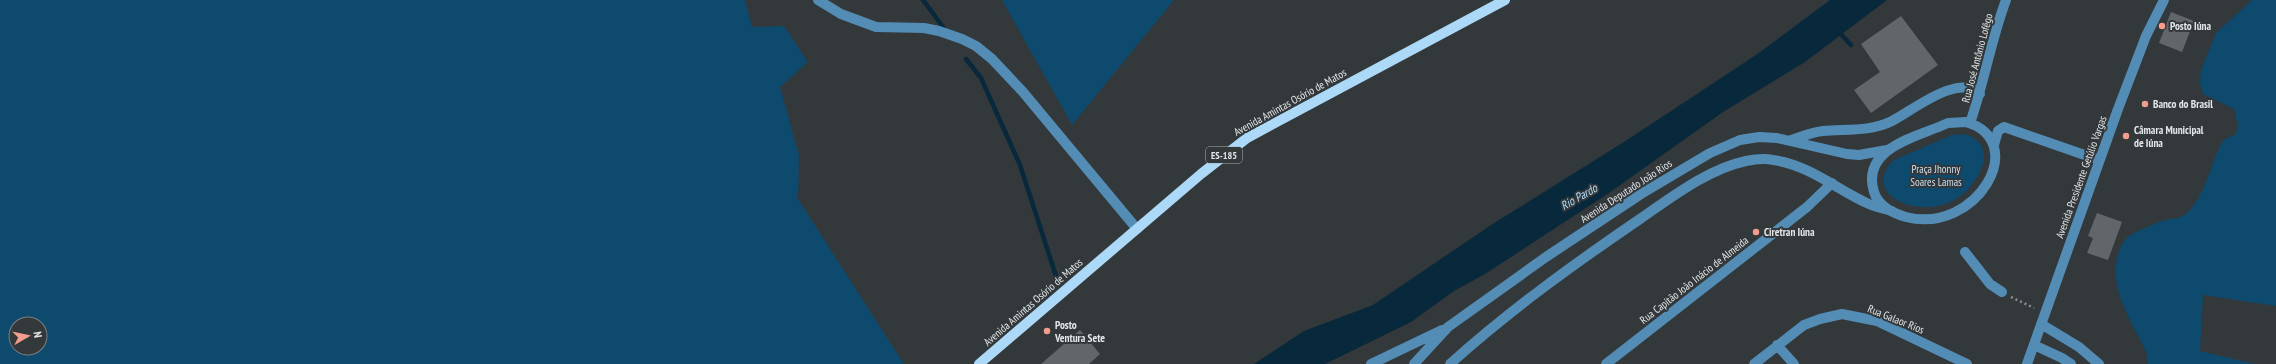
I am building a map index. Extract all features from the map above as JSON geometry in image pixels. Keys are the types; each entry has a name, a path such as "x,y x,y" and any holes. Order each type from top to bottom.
{"main road":[{"name":"Avenida Amintas Osório de Matos","path":"979,364 1216,161 1248,138 1505,0"}],"street":[{"path":"818,0 841,14 876,27 924,28 939,31 962,39 976,46 992,59 1023,92 1137,229"},
{"name":"Rua José Antônio Lofêgo","path":"1970,123 1980,94 1989,54 2006,0"},
{"name":"Avenida Presidente Getúlio Vargas","path":"2027,364 2099,160 2146,36 2164,0"},
{"path":"1789,140 1822,131 1879,127 1936,94 1949,90 1970,89 1980,94"},
{"path":"1892,211 1880,204 1872,186 1874,166 1887,150 1948,123 1970,123 1985,132 1994,145"},
{"path":"1450,364 1522,303 1667,201 1714,173 1746,161 1774,160 1812,172 1870,204 1915,219 1942,221 1962,209 1980,194 1992,173 1995,161 1994,145 1998,131 2004,127 2099,160"},
{"name":"Avenida Deputado João Rios","path":"1414,364 1448,327 1546,258 1641,194 1710,153 1740,140 1758,137 1789,140 1847,154 1859,155 1887,150"},
{"name":"Rua Capitão João Inácio de Almeida","path":"1606,364 1807,207 1832,183"},
{"path":"1965,252 1990,284 2002,292"},
{"name":"Rua Galaor Rios","path":"1754,364 1777,345 1810,323 1831,316 1849,315 1877,321 1968,364"},
{"path":"2042,324 2079,347 2099,364"},
{"path":"1372,364 1448,327"},
{"path":"1777,345 1794,364"},
{"path":"2034,345 2062,358 2071,364"}],"path":[{"path":"2002,292 2045,314"}],"green space":[{"path":"0,0 745,0 752,27 784,26 808,62 780,87 799,155 798,199 904,364 0,364"},
{"path":"1002,0 1174,0 1072,125"},
{"path":"2252,0 2276,0 2276,306 2203,295 2200,351 2255,364 2148,364 2147,354 2128,316 2117,286 2116,269 2119,252 2122,244 2134,233 2162,221 2181,217 2187,213 2198,199 2202,191 2219,148 2223,142 2236,133 2237,121 2234,109 2203,94 2200,84 2201,70 2216,33"},
{"name":"Praça Jhonny Soares Lamas","path":"1964,134 1976,139 1979,142 1983,149 1984,158 1975,180 1959,197 1941,205 1923,207 1906,204 1893,197 1885,187 1884,174 1894,160 1952,135"}],"water":[{"name":"Rio Pardo","path":"1830,0 1887,0 1805,62 1723,112 1609,193 1485,274 1454,291 1411,322 1325,364 1254,364 1304,331 1373,305 1491,225 1627,140 1756,55"}],"building":[{"path":"2171,12 2194,21 2182,52 2159,43"},
{"path":"1901,16 1938,65 1871,113 1854,90 1880,72 1861,44"},
{"path":"2097,213 2122,222 2108,260 2087,253 2093,238 2088,236"},
{"path":"1080,330 1100,354 1089,364 1041,364"}],"waterway":[{"path":"923,0 943,27"},
{"path":"1838,31 1851,45"},
{"path":"966,59 981,78 1020,165 1056,276"}],"place":[{"name":"Posto Iúna","path":"2162,26"},
{"name":"Banco do Brasil","path":"2145,104"},
{"name":"Câmara Municipal de Iúna","path":"2126,136"},
{"name":"Ciretran Iúna","path":"1756,232"},
{"name":"Posto Ventura Sete","path":"1047,331"}]}
